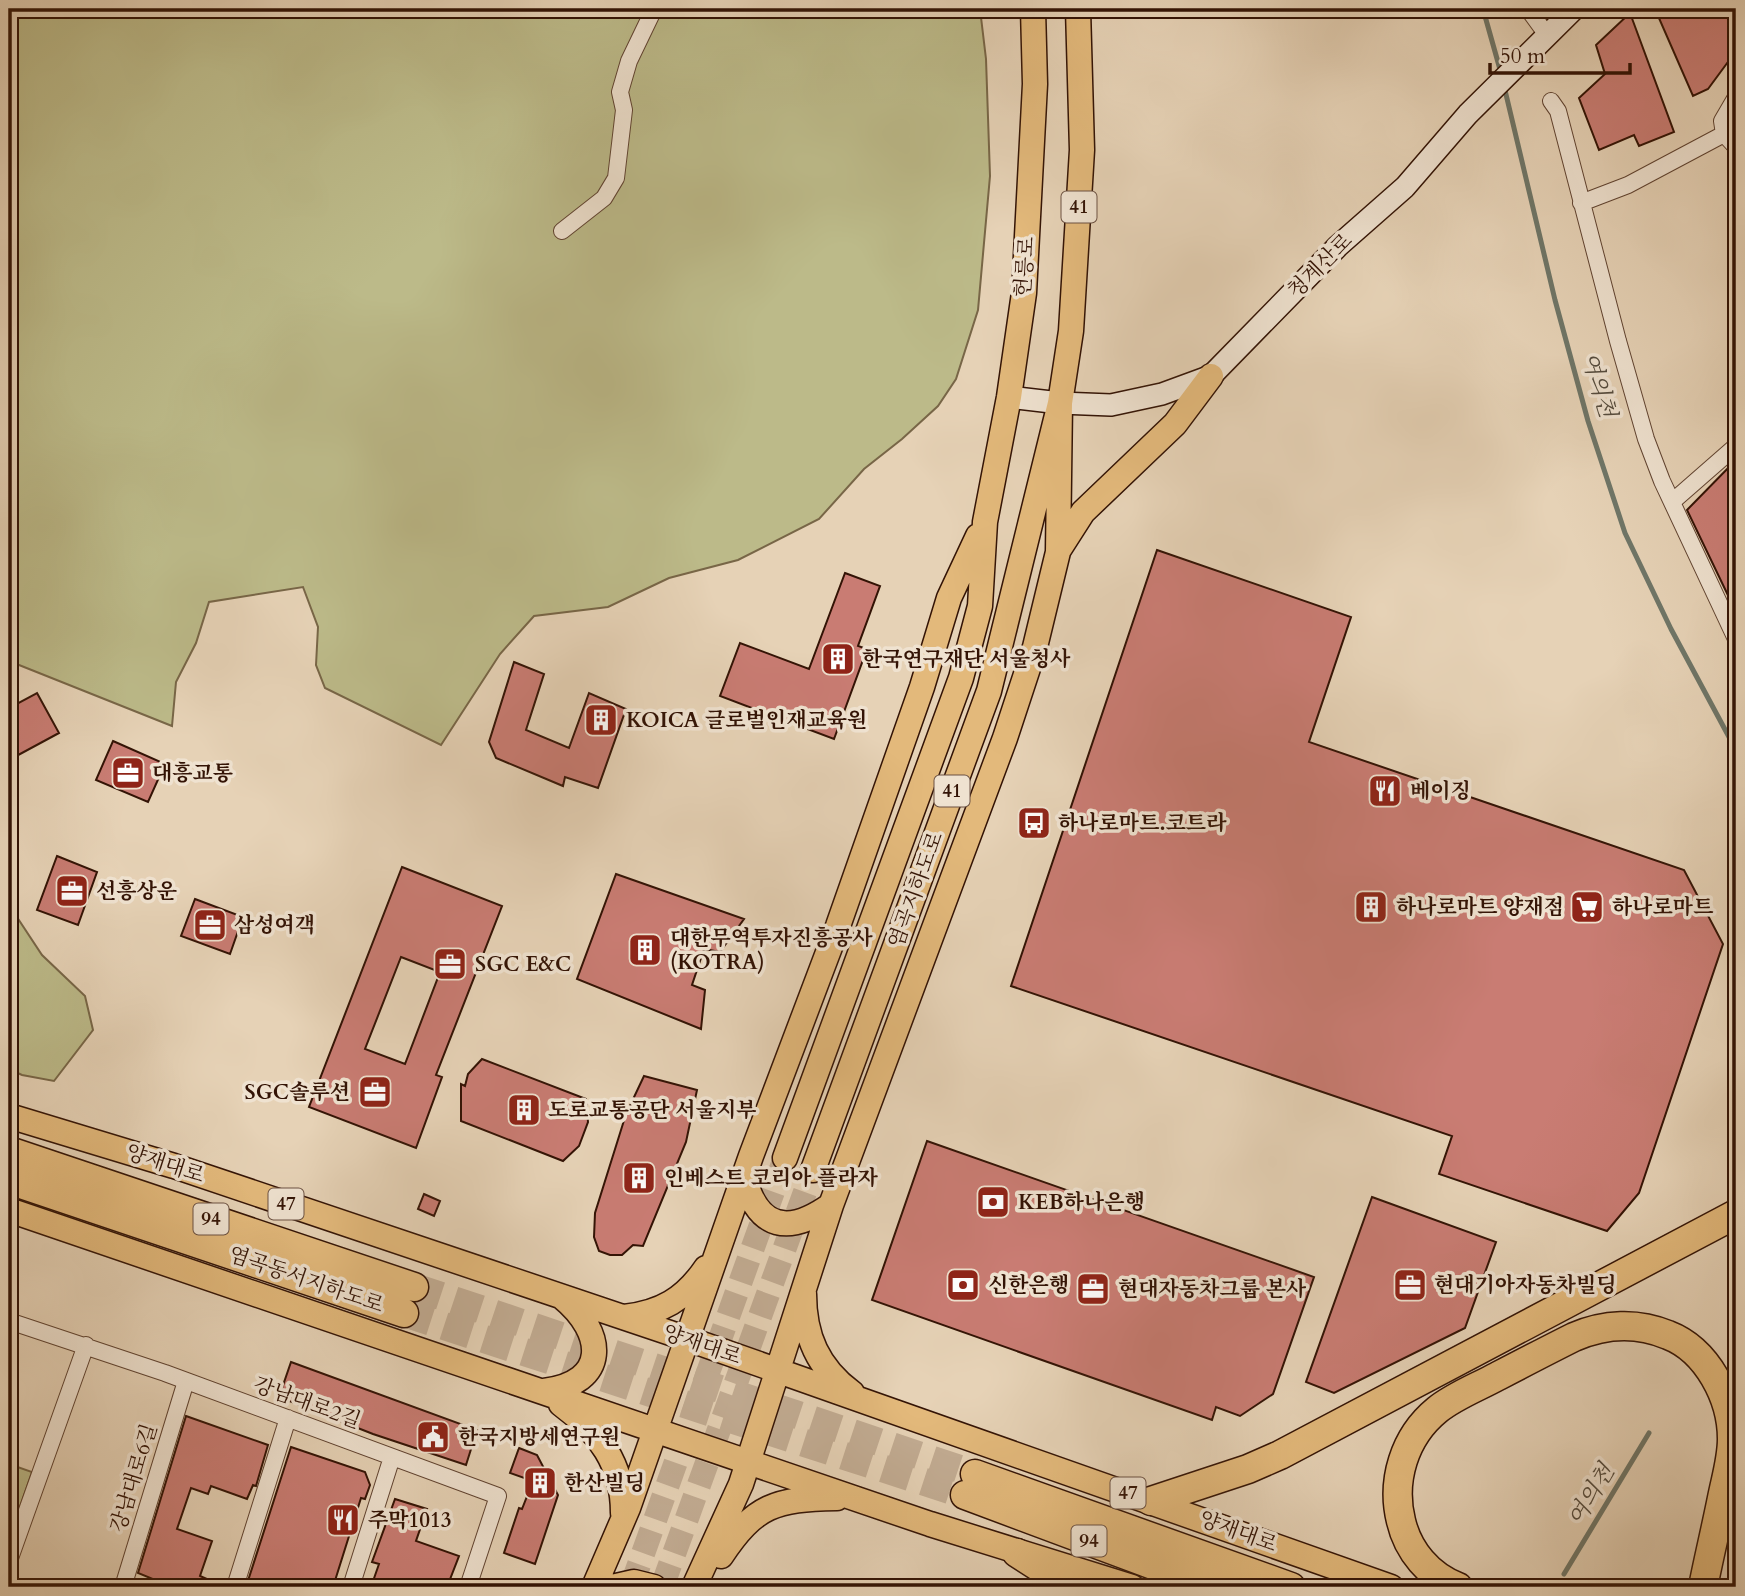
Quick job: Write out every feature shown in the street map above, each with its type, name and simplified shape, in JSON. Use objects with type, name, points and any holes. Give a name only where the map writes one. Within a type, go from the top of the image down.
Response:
[{"type":"highway","name":"염곡동서지하도로","points":[[9,1151],[414,1287]]},
{"type":"highway","name":"염곡동서지하도로","points":[[9,1180],[404,1313]]},
{"type":"highway","points":[[1151,1501],[1248,1469],[1280,1455],[1736,1214]]},
{"type":"highway","points":[[1458,1587],[1448,1584],[1421,1562],[1411,1549],[1401,1524],[1398,1477],[1403,1459],[1417,1432],[1430,1416],[1452,1400],[1581,1334],[1621,1326],[1649,1328],[1672,1336],[1689,1347],[1711,1371],[1724,1401],[1732,1437],[1730,1461],[1703,1587]]},
{"type":"highway","name":"양재대로","points":[[1212,1587],[970,1485],[1292,1587]]},
{"type":"highway","points":[[1703,1587],[1736,1511]]},
{"type":"highway","points":[[1017,1553],[1070,1587]]},
{"type":"main road","name":"헌릉로","points":[[985,522],[1009,397],[1025,279],[1035,84],[1033,9]]},
{"type":"main road","name":"41","points":[[1059,403],[1071,331],[1081,174],[1078,9]]},
{"type":"main road","name":"청계산로","points":[[1009,397],[1111,405],[1162,394],[1211,376],[1338,246],[1405,187],[1468,114],[1574,9]]},
{"type":"main road","points":[[1058,552],[1083,512],[1175,424],[1211,376]]},
{"type":"main road","points":[[694,1587],[741,1484],[831,1205],[1005,738],[1035,647],[1058,552],[1059,403]]},
{"type":"main road","name":"염곡지하도로","points":[[813,1170],[989,691],[1059,403]]},
{"type":"main road","points":[[594,1587],[656,1430],[744,1177],[847,901],[922,687],[948,598],[985,522]]},
{"type":"main road","name":"염곡지하도로","points":[[785,1158],[961,678],[980,606],[985,522]]},
{"type":"main road","name":"양재대로","points":[[9,1116],[174,1166],[688,1339],[1391,1587]]},
{"type":"main road","points":[[744,1177],[759,1211],[775,1222],[787,1225],[799,1223],[831,1205]]},
{"type":"main road","points":[[9,1210],[1017,1553],[1132,1587]]},
{"type":"main road","points":[[624,1318],[657,1311],[680,1299],[701,1276],[719,1247]]},
{"type":"main road","points":[[805,1280],[806,1317],[816,1353],[836,1379],[864,1402]]},
{"type":"main road","points":[[544,1391],[565,1386],[582,1377],[590,1370],[595,1355],[590,1332],[562,1297]]},
{"type":"main road","points":[[544,1391],[583,1420],[607,1449],[621,1483],[623,1518]]},
{"type":"main road","points":[[701,1587],[741,1527],[772,1506],[793,1501],[859,1498],[891,1510]]},
{"type":"main road","points":[[612,1587],[634,1582],[654,1587]]},
{"type":"street","points":[[562,231],[604,198],[616,178],[624,110],[620,92],[629,61],[654,9]]},
{"type":"street","points":[[1528,9],[1540,42]]},
{"type":"street","points":[[1736,97],[1722,121],[1724,134],[1736,147]]},
{"type":"street","points":[[1551,101],[1558,111],[1646,439],[1672,502],[1736,639]]},
{"type":"street","points":[[1581,202],[1628,185],[1724,134]]},
{"type":"street","points":[[1672,502],[1736,446]]},
{"type":"street","name":"강남대로2길","points":[[9,1321],[86,1345],[498,1496],[468,1587]]},
{"type":"street","points":[[9,1561],[86,1345]]},
{"type":"street","name":"강남대로6길","points":[[123,1587],[186,1381]]},
{"type":"street","points":[[234,1587],[288,1418]]},
{"type":"street","points":[[351,1587],[392,1457]]},
{"type":"shaded area","points":[[9,9],[980,9],[986,59],[990,176],[978,310],[956,379],[938,406],[864,469],[819,519],[738,560],[669,578],[608,607],[534,616],[500,654],[441,745],[325,688],[316,665],[318,627],[303,587],[209,602],[196,643],[176,682],[172,726],[9,661]]},
{"type":"shaded area","points":[[9,905],[42,955],[85,996],[93,1030],[54,1081],[22,1075],[9,1069]]},
{"type":"shaded area","points":[[9,1464],[32,1472],[9,1539]]},
{"type":"building","points":[[1655,9],[1736,9],[1736,51],[1708,89],[1693,96]]},
{"type":"building","points":[[1630,13],[1674,132],[1639,146],[1634,135],[1599,150],[1579,98],[1605,74],[1596,45]]},
{"type":"building","points":[[1736,460],[1736,612],[1687,510]]},
{"type":"building","name":"하나로마트 양재점","points":[[1157,550],[1351,617],[1309,742],[1684,870],[1723,944],[1639,1193],[1607,1231],[1439,1174],[1452,1136],[1011,986]]},
{"type":"building","name":"한국연구재단 서울청사","points":[[845,573],[880,586],[858,646],[867,649],[834,739],[720,696],[740,643],[809,669]]},
{"type":"building","name":"KOICA 글로벌인재교육원","points":[[514,662],[544,674],[526,730],[569,748],[589,693],[626,709],[598,788],[565,777],[563,786],[496,758],[489,742]]},
{"type":"building","points":[[37,693],[59,733],[9,760],[9,708]]},
{"type":"building","points":[[113,741],[165,764],[148,802],[96,780]]},
{"type":"building","points":[[57,856],[97,872],[78,925],[37,910]]},
{"type":"building","name":"SGC E&C","points":[[402,867],[502,906],[436,1075],[442,1077],[416,1148],[309,1107]],"holes":[[[401,957],[440,972],[405,1064],[365,1049]]]},
{"type":"building","name":"대한무역투자진흥공사 (KOTRA)","points":[[616,874],[744,919],[720,952],[704,949],[692,985],[705,990],[701,1029],[577,979]]},
{"type":"building","points":[[195,899],[243,917],[230,954],[181,936]]},
{"type":"building","name":"도로교통공단 서울지부","points":[[482,1059],[586,1099],[588,1122],[579,1146],[563,1161],[461,1121],[461,1084],[465,1086],[468,1074]]},
{"type":"building","name":"인베스트 코리아 플라자","points":[[644,1076],[697,1090],[686,1142],[643,1246],[633,1245],[622,1255],[610,1255],[599,1251],[594,1237],[595,1213],[626,1114]]},
{"type":"building","name":"현대자동차그룹 본사","points":[[927,1141],[1314,1277],[1273,1394],[1240,1416],[1216,1407],[1212,1420],[872,1300]]},
{"type":"building","points":[[424,1194],[440,1201],[434,1216],[418,1209]]},
{"type":"building","name":"현대기아자동차빌딩","points":[[1372,1197],[1496,1242],[1465,1328],[1334,1393],[1306,1382]]},
{"type":"building","points":[[291,1362],[477,1430],[466,1465],[373,1434],[279,1397]]},
{"type":"building","points":[[186,1416],[268,1445],[256,1486],[253,1485],[247,1499],[211,1486],[208,1494],[191,1488],[177,1529],[212,1541],[200,1576],[225,1587],[172,1587],[138,1573]]},
{"type":"building","points":[[291,1447],[365,1472],[370,1485],[365,1499],[361,1498],[333,1587],[246,1587]]},
{"type":"building","points":[[519,1448],[537,1455],[558,1495],[535,1564],[504,1553],[519,1508],[522,1509],[533,1481],[510,1473]]},
{"type":"building","points":[[395,1499],[427,1509],[416,1541],[459,1556],[447,1587],[371,1587],[379,1564],[372,1562]]},
{"type":"waterway","name":"여의천","points":[[1483,9],[1501,73]]},
{"type":"waterway","name":"여의천","points":[[1504,86],[1555,300],[1588,421],[1625,533],[1671,629],[1736,750]]},
{"type":"waterway","name":"여의천","points":[[1564,1574],[1649,1433]]},
{"type":"tunnel","points":[[631,1587],[785,1158]]},
{"type":"tunnel","points":[[662,1587],[813,1170]]},
{"type":"tunnel","points":[[414,1287],[975,1474]]},
{"type":"tunnel","points":[[404,1313],[965,1495]]},
{"type":"place","name":"한국연구재단 서울청사","points":[[838,659]]},
{"type":"place","name":"KOICA 글로벌인재교육원","points":[[601,720]]},
{"type":"place","name":"대흥교통","points":[[128,773]]},
{"type":"place","name":"베이징","points":[[1385,791]]},
{"type":"place","name":"하나로마트.코트라","points":[[1034,823]]},
{"type":"place","name":"선흥상운","points":[[72,891]]},
{"type":"place","name":"하나로마트 양재점","points":[[1371,907]]},
{"type":"place","name":"하나로마트","points":[[1587,907]]},
{"type":"place","name":"삼성여객","points":[[210,925]]},
{"type":"place","name":"대한무역투자진흥공사 (KOTRA)","points":[[645,950]]},
{"type":"place","name":"SGC E&C","points":[[450,964]]},
{"type":"place","name":"SGC솔루션","points":[[375,1092]]},
{"type":"place","name":"도로교통공단 서울지부","points":[[524,1110]]},
{"type":"place","name":"인베스트 코리아 플라자","points":[[639,1178]]},
{"type":"place","name":"KEB하나은행","points":[[993,1202]]},
{"type":"place","name":"신한은행","points":[[963,1285]]},
{"type":"place","name":"현대기아자동차빌딩","points":[[1410,1285]]},
{"type":"place","name":"현대자동차그룹 본사","points":[[1093,1289]]},
{"type":"place","name":"한국지방세연구원","points":[[433,1437]]},
{"type":"place","name":"한산빌딩","points":[[540,1483]]},
{"type":"place","name":"주막1013","points":[[343,1520]]}]
